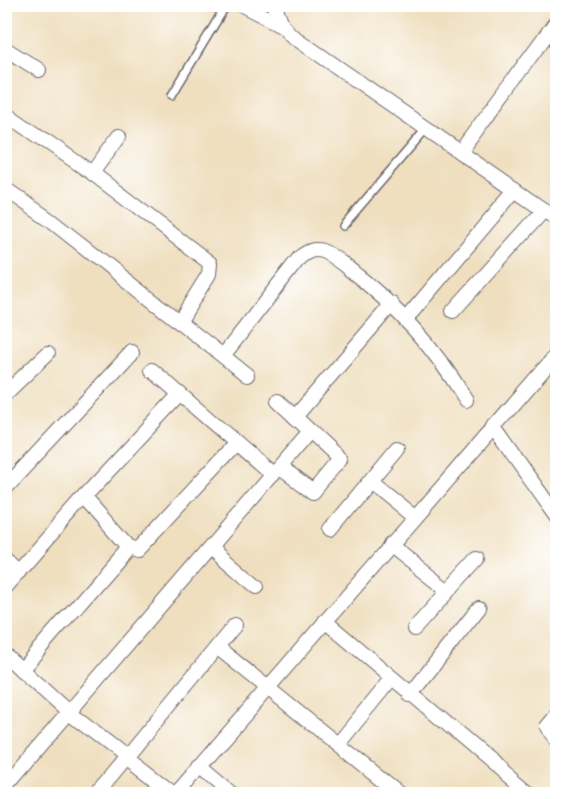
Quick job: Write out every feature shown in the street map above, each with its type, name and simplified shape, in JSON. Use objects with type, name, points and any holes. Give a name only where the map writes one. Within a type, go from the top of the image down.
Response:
[{"type":"street","points":[[240,4],[283,26]]},
{"type":"street","points":[[274,4],[283,26],[291,35],[558,220]]},
{"type":"street","points":[[460,152],[558,19]]},
{"type":"street","points":[[4,48],[39,70]]},
{"type":"street","points":[[4,112],[92,173],[210,262],[209,274],[179,322]]},
{"type":"street","points":[[92,173],[119,136]]},
{"type":"street","points":[[4,188],[50,220],[247,375]]},
{"type":"street","points":[[406,319],[515,190]]},
{"type":"street","points":[[453,311],[544,210]]},
{"type":"street","points":[[223,356],[300,257],[307,252],[322,251],[333,257],[392,304],[435,353],[466,400]]},
{"type":"street","points":[[295,417],[392,304]]},
{"type":"street","points":[[4,489],[132,352]]},
{"type":"street","points":[[4,395],[48,353]]},
{"type":"street","points":[[4,654],[69,713],[175,795],[558,353]]},
{"type":"street","points":[[152,370],[236,443],[276,471],[311,491],[317,490],[340,459],[278,401]]},
{"type":"street","points":[[4,588],[84,497],[180,394]]},
{"type":"street","points":[[493,427],[558,518]]},
{"type":"street","points":[[4,788],[310,431]]},
{"type":"street","points":[[84,497],[133,550],[140,547],[236,443]]},
{"type":"street","points":[[330,528],[397,448]]},
{"type":"street","points":[[370,481],[414,517]]},
{"type":"street","points":[[390,545],[448,591]]},
{"type":"street","points":[[21,669],[128,547]]},
{"type":"street","points":[[210,547],[257,587]]},
{"type":"street","points":[[4,558],[18,572]]},
{"type":"street","points":[[414,629],[477,559]]},
{"type":"street","points":[[410,695],[479,608]]},
{"type":"street","points":[[325,621],[530,795]]},
{"type":"street","points":[[96,795],[235,625]]},
{"type":"street","points":[[217,647],[399,795]]},
{"type":"street","points":[[338,744],[391,679]]},
{"type":"street","points":[[558,714],[547,727],[558,742]]},
{"type":"street","points":[[199,766],[232,795]]},
{"type":"lane","points":[[172,95],[227,4]]},
{"type":"lane","points":[[343,226],[426,129]]}]
